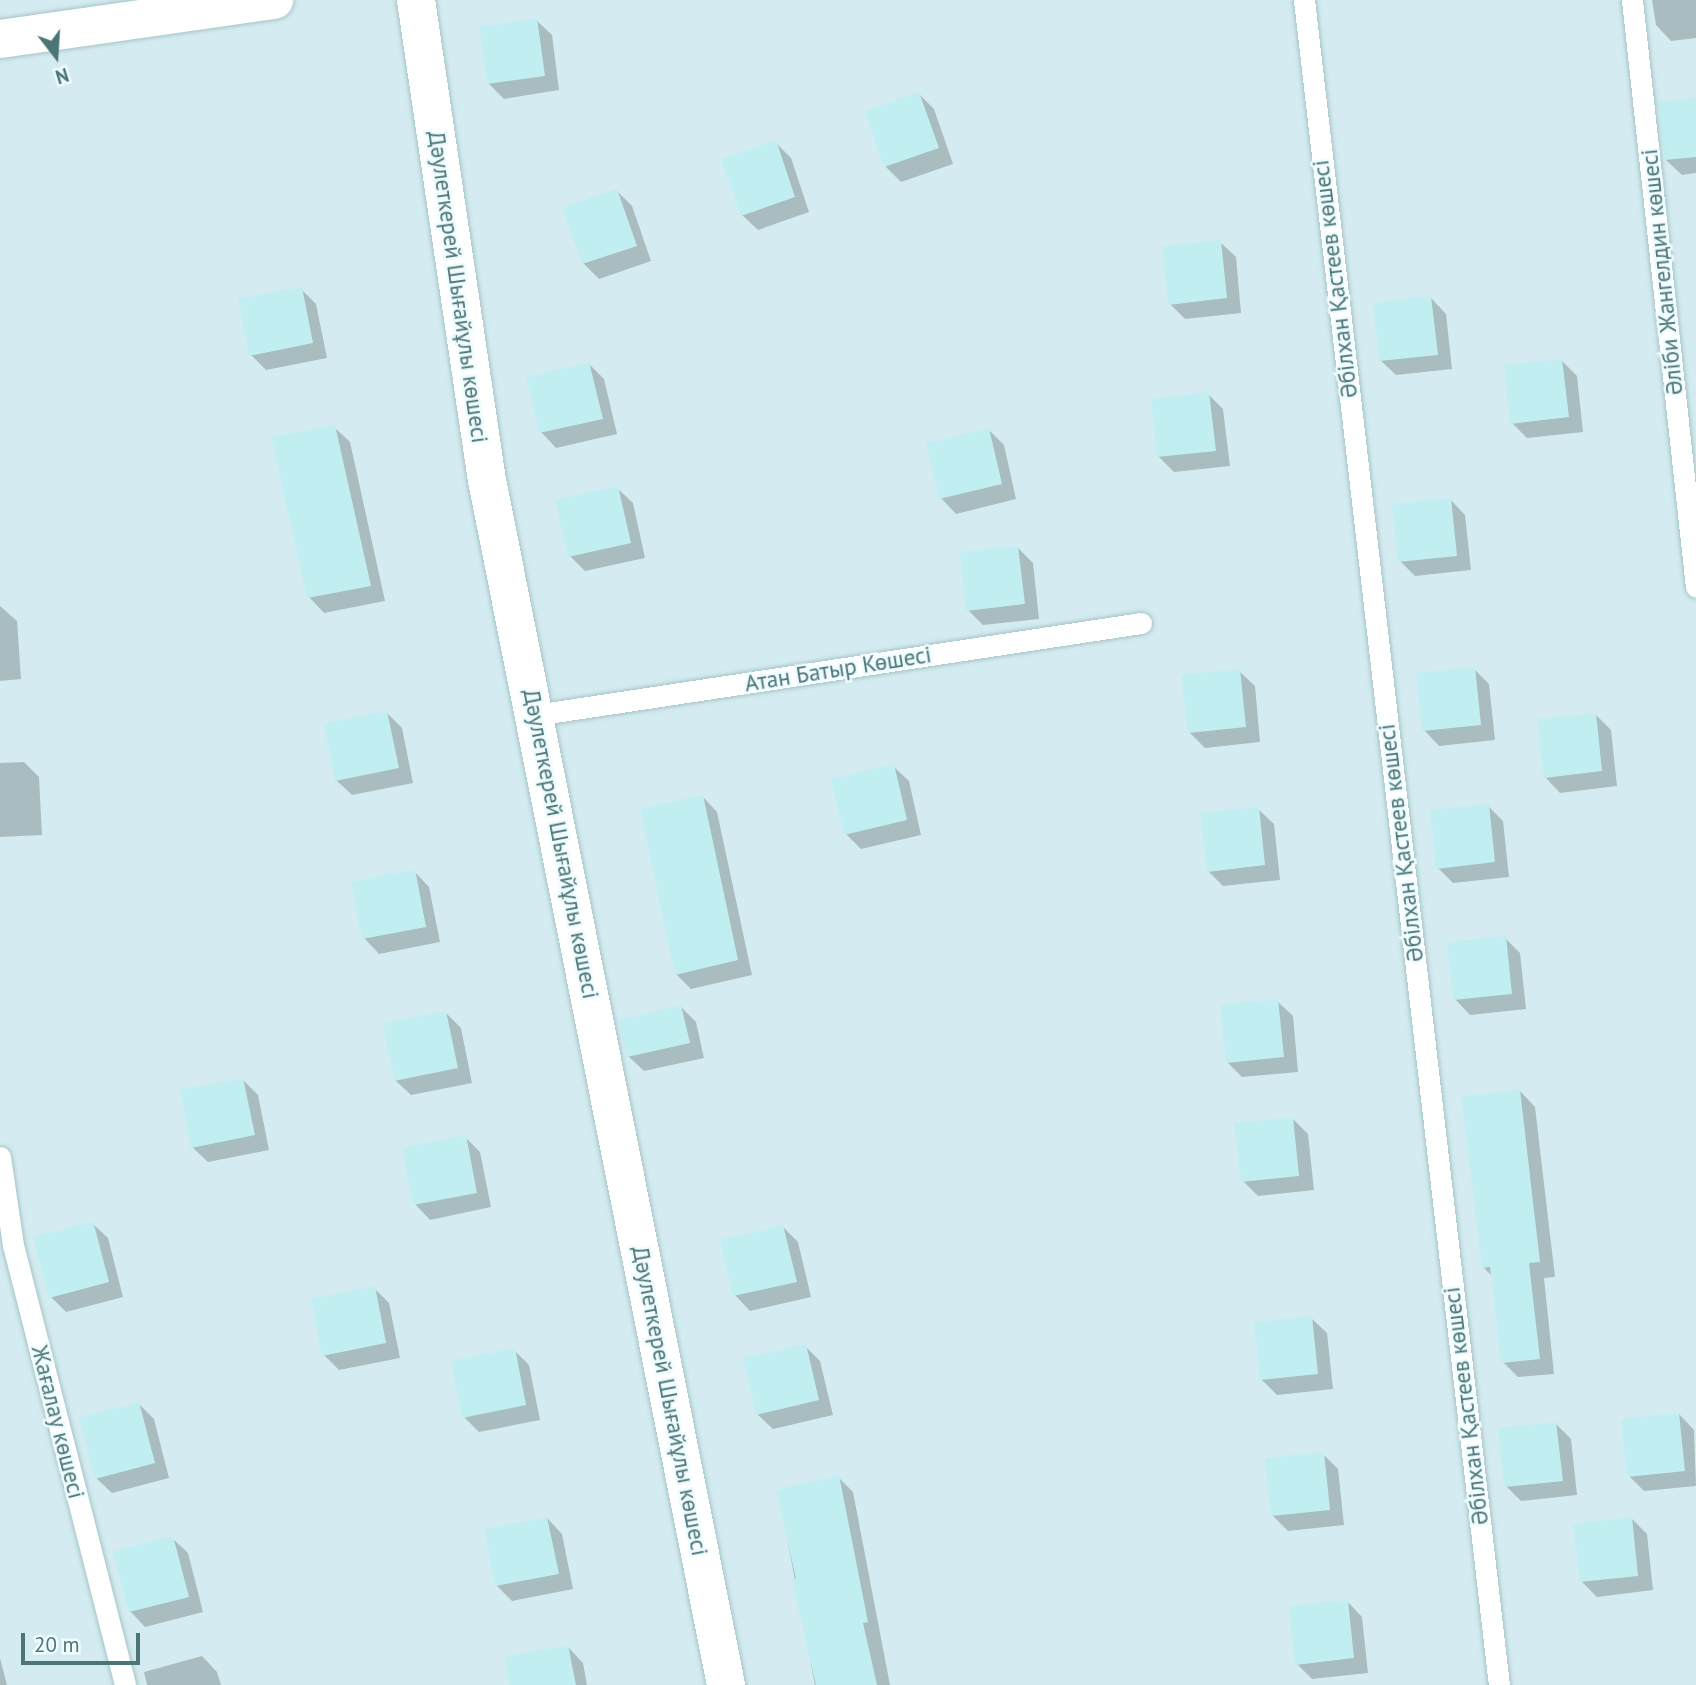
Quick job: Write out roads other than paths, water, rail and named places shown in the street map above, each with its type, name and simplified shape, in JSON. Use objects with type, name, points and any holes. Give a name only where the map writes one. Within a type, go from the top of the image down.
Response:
[{"type":"street","points":[[0,39],[274,0]]},
{"type":"street","name":"Дәулеткерей Шығайұлы көшесі","points":[[416,0],[486,475],[536,715],[726,1685]]},
{"type":"lane","name":"Әбілхан Қастеев көшесі","points":[[1304,0],[1499,1685]]},
{"type":"lane","name":"Әліби Жангелдин көшесі","points":[[1632,0],[1696,587]]},
{"type":"lane","name":"Атан Батыр Көшесі","points":[[536,715],[1141,623]]},
{"type":"lane","name":"Жағалау көшесі","points":[[0,1157],[13,1245],[125,1685]]}]
